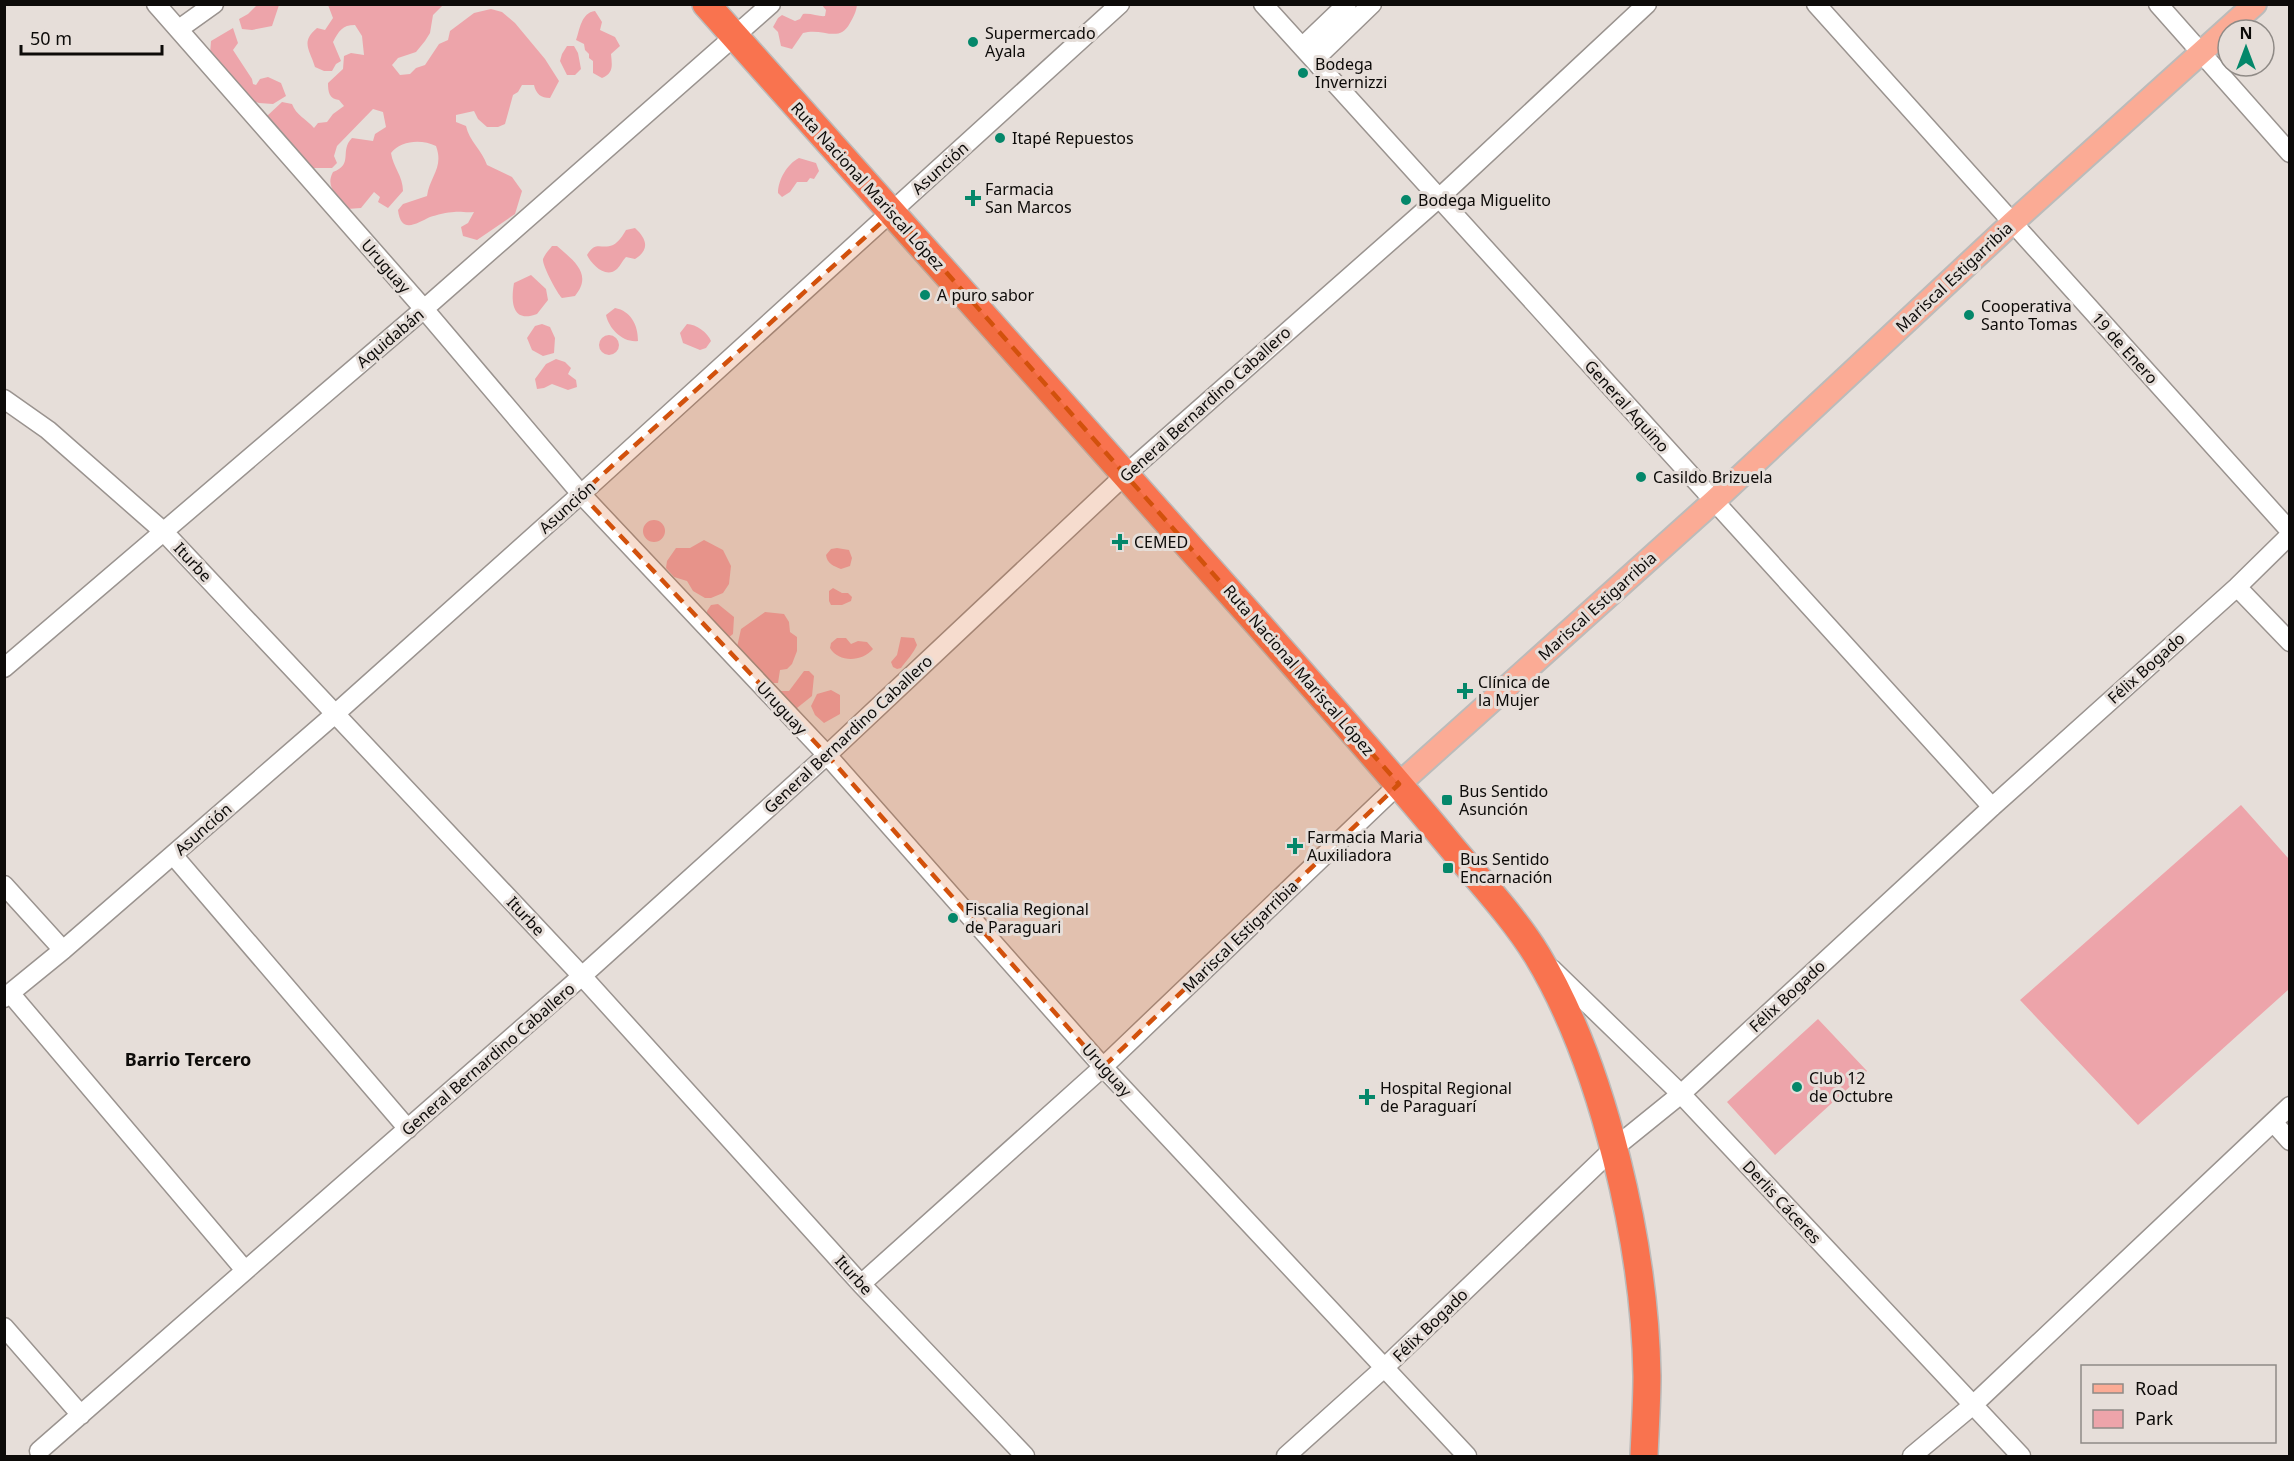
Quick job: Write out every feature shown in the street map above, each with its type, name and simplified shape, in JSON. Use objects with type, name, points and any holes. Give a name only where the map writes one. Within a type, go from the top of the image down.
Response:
[{"type":"highway","name":"Ruta Nacional Mariscal López","points":[[706,4],[1399,783],[1491,894],[1536,954],[1567,1015],[1591,1071],[1627,1210],[1641,1288],[1647,1375],[1644,1456]]},
{"type":"main road","name":"Mariscal Estigarribia","points":[[1399,783],[1714,501],[2012,223],[2255,4]]},
{"type":"street","name":"Uruguay","points":[[156,4],[424,309],[581,494],[827,755],[1102,1067],[1467,1456]]},
{"type":"street","points":[[179,29],[214,4]]},
{"type":"street","name":"Aquidabán","points":[[4,668],[424,309],[771,4]]},
{"type":"street","name":"Asunción","points":[[7,995],[63,951],[335,714],[581,494],[1120,4]]},
{"type":"street","name":"General Aquino","points":[[1263,4],[1992,807]]},
{"type":"street","points":[[1308,53],[1347,4]]},
{"type":"street","points":[[1308,53],[1372,4]]},
{"type":"street","name":"General Bernardino Caballero","points":[[39,1451],[244,1269],[582,976],[827,755],[1126,474],[1439,198],[1647,4]]},
{"type":"street","name":"19 de Enero","points":[[1816,4],[2289,531]]},
{"type":"street","points":[[2158,4],[2289,153]]},
{"type":"street","name":"Iturbe","points":[[4,399],[48,430],[163,531],[582,976],[861,1284],[1025,1456]]},
{"type":"street","name":"Félix Bogado","points":[[1286,1456],[1384,1368],[1613,1149],[1681,1094],[1992,807],[2237,587],[2289,535]]},
{"type":"street","points":[[2237,587],[2289,642]]},
{"type":"street","name":"Mariscal Estigarribia","points":[[861,1284],[1102,1067],[1399,783]]},
{"type":"street","points":[[173,855],[408,1129]]},
{"type":"street","points":[[4,885],[63,951]]},
{"type":"street","name":"Derlis Cáceres","points":[[1536,954],[1681,1094],[2021,1456]]},
{"type":"street","points":[[7,995],[244,1269]]},
{"type":"street","points":[[1912,1456],[1973,1405],[2289,1106]]},
{"type":"street","points":[[2273,1122],[2289,1141]]},
{"type":"street","points":[[4,1327],[81,1415]]},
{"type":"highlighted area","points":[[893,212],[1399,784],[1103,1067],[827,755],[581,494]]},
{"type":"green space","points":[[258,4],[279,5],[272,26],[252,30],[242,29],[239,19]]},
{"type":"green space","points":[[328,5],[443,5],[433,15],[430,33],[416,52],[398,58],[392,65],[400,75],[410,74],[416,68],[425,65],[439,44],[448,40],[450,31],[474,13],[491,9],[502,12],[515,23],[545,59],[559,81],[550,98],[539,95],[534,85],[522,85],[513,95],[505,124],[498,127],[487,127],[478,119],[474,111],[456,115],[456,122],[466,126],[487,165],[512,177],[522,191],[515,214],[477,240],[463,236],[461,227],[468,223],[474,212],[445,213],[406,225],[402,222],[398,210],[403,204],[427,196],[438,160],[436,146],[418,142],[400,145],[391,153],[403,191],[388,208],[378,202],[380,197],[374,192],[361,208],[347,209],[330,183],[333,172],[343,165],[346,148],[352,138],[373,141],[375,134],[386,127],[383,112],[373,109],[337,146],[334,156],[337,163],[332,168],[311,168],[294,147],[286,143],[268,122],[267,116],[282,102],[292,104],[314,128],[318,123],[327,122],[344,106],[339,100],[331,97],[328,83],[343,69],[344,56],[351,53],[364,55],[362,36],[355,25],[347,26],[339,32],[333,42],[341,61],[332,71],[324,71],[315,67],[308,42],[317,28],[325,30],[333,18]]},
{"type":"green space","points":[[822,5],[857,5],[850,23],[841,33],[803,33],[792,49],[781,46],[778,32],[773,27],[778,18],[782,15],[795,21],[803,14],[825,16],[826,10]]},
{"type":"green space","points":[[595,11],[602,22],[600,30],[615,37],[620,46],[611,54],[610,71],[602,78],[593,73],[593,61],[589,58],[584,44],[576,40],[584,18],[590,12]]},
{"type":"green space","points":[[233,28],[238,43],[233,50],[253,84],[256,85],[260,79],[268,77],[281,83],[286,96],[273,104],[259,103],[245,98],[210,54],[211,41]]},
{"type":"green space","points":[[567,46],[574,46],[578,53],[581,69],[575,75],[567,75],[560,61]]},
{"type":"green space","points":[[799,158],[816,163],[819,171],[814,179],[797,182],[790,192],[782,197],[778,193],[781,178],[787,168]]},
{"type":"green space","points":[[635,228],[645,244],[640,256],[635,259],[626,257],[613,272],[600,270],[589,259],[587,255],[590,250],[613,245],[626,230]]},
{"type":"green space","points":[[552,246],[557,246],[570,257],[582,274],[580,288],[575,296],[562,298],[547,273],[543,259]]},
{"type":"green space","points":[[531,275],[546,289],[548,300],[537,314],[522,316],[513,303],[514,283]]},
{"type":"green space","points":[[615,308],[625,312],[632,320],[637,330],[638,341],[627,340],[610,325],[606,315]]},
{"type":"green space","points":[[542,324],[550,327],[555,338],[554,353],[543,356],[532,350],[527,338],[535,326]]},
{"type":"green space","points":[[687,324],[698,327],[707,335],[711,341],[706,348],[700,350],[683,343],[680,333]]},
{"type":"green space","points":[[609,335],[616,338],[619,345],[616,352],[609,355],[602,352],[599,345],[602,338]]},
{"type":"green space","points":[[556,359],[565,362],[571,368],[568,374],[576,380],[577,387],[568,390],[552,384],[537,389],[535,379],[546,364]]},
{"type":"green space","points":[[654,520],[662,523],[665,531],[662,539],[654,542],[646,539],[643,531],[646,523]]},
{"type":"green space","points":[[704,540],[723,550],[731,566],[729,584],[723,593],[711,598],[705,598],[693,591],[687,581],[674,577],[666,568],[667,561],[676,548],[690,548]]},
{"type":"green space","points":[[831,549],[849,550],[852,558],[850,566],[841,569],[828,561],[826,555]]},
{"type":"green space","points":[[833,588],[842,593],[848,593],[852,597],[851,601],[842,605],[831,605],[829,591]]},
{"type":"green space","points":[[718,604],[734,617],[733,634],[728,638],[707,616],[711,605]]},
{"type":"green space","points":[[765,612],[784,614],[789,622],[790,632],[797,637],[797,651],[792,664],[787,669],[780,670],[778,683],[771,683],[741,656],[737,647],[741,629]]},
{"type":"green space","points":[[901,637],[914,638],[917,645],[901,668],[897,669],[891,662],[897,655]]},
{"type":"green space","points":[[837,638],[846,638],[851,644],[858,641],[867,642],[873,649],[857,658],[845,658],[834,653],[830,648],[831,643]]},
{"type":"green space","points":[[804,671],[809,671],[814,676],[812,696],[792,712],[778,691],[789,691]]},
{"type":"green space","points":[[831,690],[840,695],[840,714],[824,723],[815,715],[811,706],[817,694]]},
{"type":"green space","points":[[2241,805],[2289,859],[2289,989],[2138,1125],[2020,1000]]},
{"type":"green space","name":"Club 12 de Octubre","points":[[1818,1019],[1867,1071],[1775,1155],[1727,1102]]},
{"type":"place","name":"Supermercado Ayala","points":[[973,42]]},
{"type":"place","name":"Bodega Invernizzi","points":[[1303,73]]},
{"type":"place","name":"Itapé Repuestos","points":[[1000,138]]},
{"type":"place","name":"Farmacia San Marcos","points":[[973,198]]},
{"type":"place","name":"Bodega Miguelito","points":[[1406,200]]},
{"type":"place","name":"A puro sabor","points":[[925,295]]},
{"type":"place","name":"Cooperativa Santo Tomas","points":[[1969,315]]},
{"type":"place","name":"Casildo Brizuela","points":[[1641,477]]},
{"type":"place","name":"CEMED","points":[[1120,542]]},
{"type":"place","name":"Clínica de la Mujer","points":[[1465,691]]},
{"type":"place","name":"Bus Sentido Asunción","points":[[1447,800]]},
{"type":"place","name":"Farmacia Maria Auxiliadora","points":[[1295,846]]},
{"type":"place","name":"Bus Sentido Encarnación","points":[[1448,868]]},
{"type":"place","name":"Fiscalia Regional de Paraguari","points":[[953,918]]},
{"type":"place","name":"Club 12 de Octubre","points":[[1797,1087]]},
{"type":"place","name":"Hospital Regional de Paraguarí","points":[[1367,1097]]},
{"type":"district","name":"Barrio Tercero","points":[[188,1060]]}]
